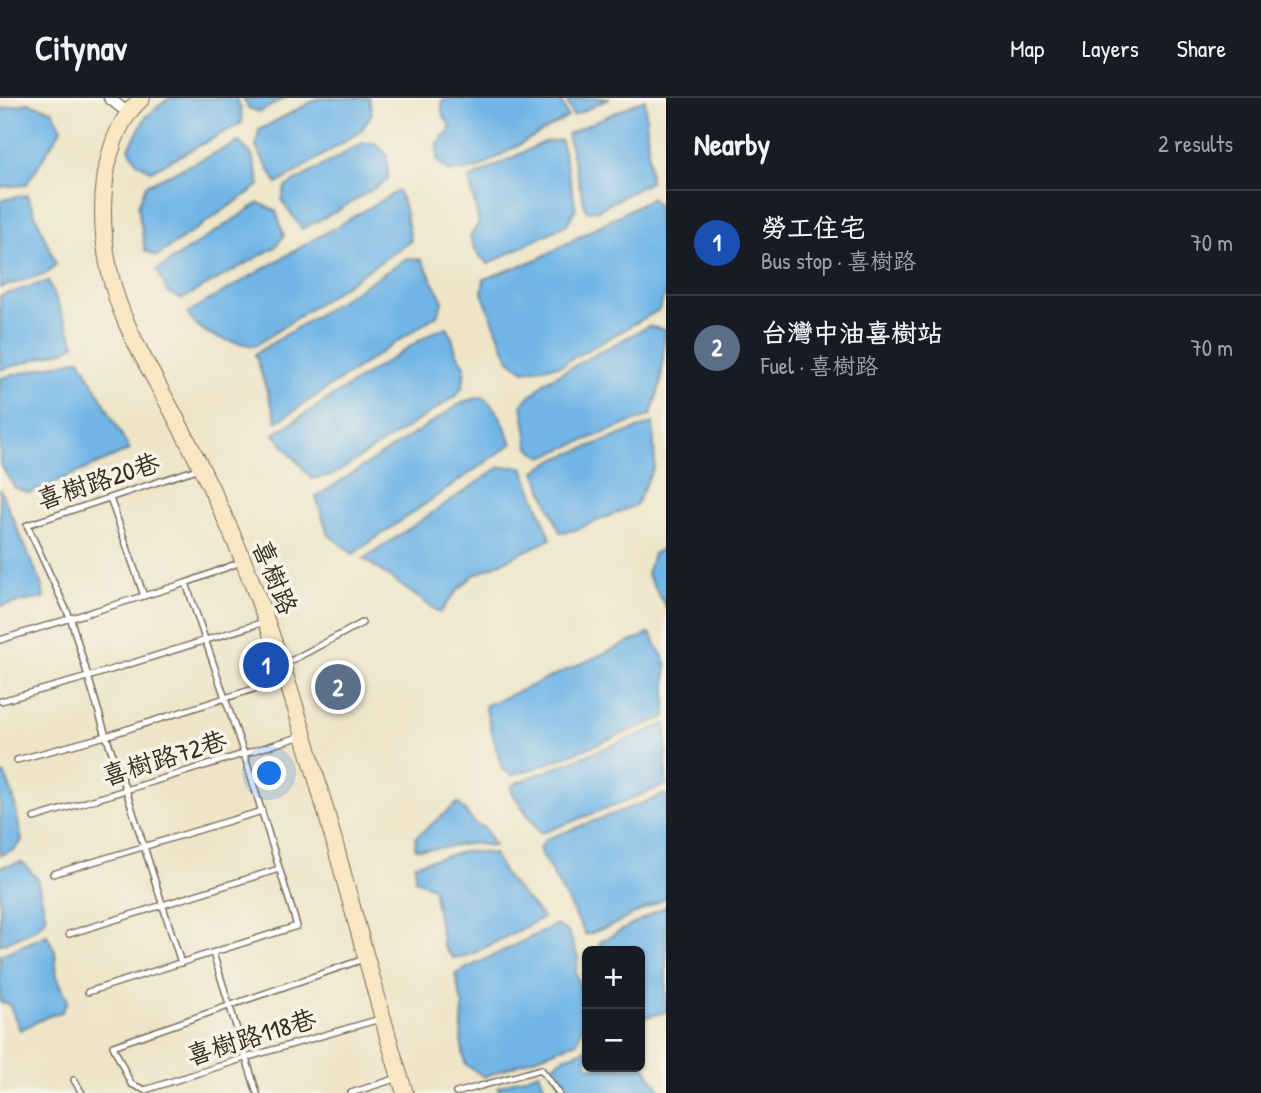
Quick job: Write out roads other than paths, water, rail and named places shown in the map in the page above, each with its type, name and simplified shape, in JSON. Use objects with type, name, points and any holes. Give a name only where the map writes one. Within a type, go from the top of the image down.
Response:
[{"type":"street","points":[[109,98],[128,113]]},
{"type":"street","name":"喜樹路","points":[[142,98],[122,122],[110,159],[102,200],[109,272],[125,323],[201,467],[244,560],[267,621],[305,736],[402,1085]]},
{"type":"lane","name":"喜樹路20巷","points":[[71,620],[27,524],[201,467]]},
{"type":"lane","points":[[110,498],[144,596]]},
{"type":"lane","points":[[0,640],[186,583],[244,560]]},
{"type":"lane","points":[[88,992],[298,926],[186,583]]},
{"type":"lane","points":[[71,620],[181,963]]},
{"type":"lane","points":[[1,701],[267,621]]},
{"type":"lane","points":[[17,760],[106,736],[223,697],[284,672],[362,623]]},
{"type":"lane","name":"喜樹路72巷","points":[[34,818],[305,736]]},
{"type":"lane","points":[[52,874],[262,811]]},
{"type":"lane","points":[[69,934],[279,869]]},
{"type":"lane","points":[[213,953],[257,1093]]},
{"type":"lane","points":[[231,1007],[366,958]]},
{"type":"lane","name":"喜樹路118巷","points":[[231,1007],[113,1046],[131,1084],[145,1090],[383,1018]]},
{"type":"lane","points":[[456,1093],[541,1069],[559,1093]]},
{"type":"lane","points":[[74,1080],[82,1093]]},
{"type":"lane","points":[[351,1093],[402,1085]]},
{"type":"water","points":[[169,98],[236,98],[242,123],[151,171],[137,162],[129,148],[146,117]]},
{"type":"water","points":[[243,98],[285,98],[260,112],[248,108]]},
{"type":"water","points":[[319,98],[369,98],[372,113],[361,131],[277,184],[256,147],[259,130]]},
{"type":"water","points":[[447,98],[559,98],[568,117],[478,168],[451,172],[437,161],[438,143],[451,128],[442,113],[442,101]]},
{"type":"water","points":[[566,98],[610,98],[573,116]]},
{"type":"water","points":[[645,99],[650,182],[598,210],[586,211],[567,134]]},
{"type":"water","points":[[28,103],[52,110],[62,128],[26,185],[0,187],[0,109]]},
{"type":"water","points":[[561,140],[576,208],[567,224],[488,264],[477,253],[470,236],[479,223],[469,179],[544,142]]},
{"type":"water","points":[[239,142],[252,155],[260,185],[157,256],[145,251],[138,206],[146,185]]},
{"type":"water","points":[[363,143],[375,143],[387,155],[388,180],[302,229],[282,201],[285,187]]},
{"type":"water","points":[[398,191],[404,205],[411,241],[255,346],[216,337],[200,328],[187,313]]},
{"type":"water","points":[[27,195],[56,264],[47,273],[0,288],[0,200]]},
{"type":"water","points":[[651,198],[657,204],[666,275],[666,292],[659,310],[561,365],[524,371],[509,360],[482,293],[484,279],[538,259]]},
{"type":"water","points":[[259,203],[276,211],[284,236],[274,248],[182,299],[168,293],[157,270]]},
{"type":"water","points":[[408,258],[422,260],[443,301],[437,315],[277,422],[255,354]]},
{"type":"water","points":[[48,281],[75,344],[66,350],[0,370],[0,296]]},
{"type":"water","points":[[648,326],[665,330],[661,382],[651,415],[542,457],[529,448],[522,404],[546,381]]},
{"type":"water","points":[[447,327],[456,352],[465,365],[463,386],[456,396],[333,475],[312,479],[274,434],[433,332]]},
{"type":"water","points":[[80,359],[130,450],[30,493],[15,488],[0,464],[0,378]]},
{"type":"water","points":[[482,397],[497,412],[512,444],[353,554],[328,534],[316,497],[465,401]]},
{"type":"water","points":[[653,423],[655,465],[636,505],[572,531],[560,532],[535,471],[556,459]]},
{"type":"water","points":[[500,467],[523,467],[551,539],[474,575],[440,613],[364,559]]},
{"type":"water","points":[[0,489],[42,585],[44,598],[0,606]]},
{"type":"water","points":[[666,546],[666,607],[647,574],[653,554]]},
{"type":"water","points":[[650,633],[666,663],[666,717],[539,767],[512,775],[502,769],[485,706]]},
{"type":"water","points":[[666,724],[666,785],[545,832],[539,832],[512,792],[511,787],[519,782]]},
{"type":"water","points":[[0,774],[5,775],[13,795],[22,841],[14,850],[0,855]]},
{"type":"water","points":[[666,794],[666,898],[613,925],[586,935],[539,849],[546,839]]},
{"type":"water","points":[[458,803],[476,825],[485,828],[494,846],[475,844],[415,849],[416,837]]},
{"type":"water","points":[[466,851],[494,854],[505,876],[543,918],[470,955],[453,958],[443,946],[433,887],[415,880],[415,864]]},
{"type":"water","points":[[22,862],[37,878],[46,918],[36,929],[0,945],[0,867]]},
{"type":"water","points":[[666,906],[666,1012],[645,1017],[645,946],[599,946],[600,942]]},
{"type":"water","points":[[556,925],[569,933],[578,958],[576,972],[582,994],[582,1028],[577,1042],[484,1077],[465,1064],[461,1041],[463,1007],[455,974]]},
{"type":"water","points":[[47,935],[55,951],[57,976],[68,1001],[62,1012],[20,1030],[9,1004],[0,1002],[0,955]]},
{"type":"water","points":[[582,1051],[582,1072],[645,1072],[645,1068],[662,1093],[564,1093],[552,1066],[565,1057]]},
{"type":"water","points":[[539,1072],[547,1093],[500,1093],[498,1087]]},
{"type":"place","name":"勞工住宅","points":[[266,665]]},
{"type":"place","name":"台灣中油喜樹站","points":[[338,687]]}]
